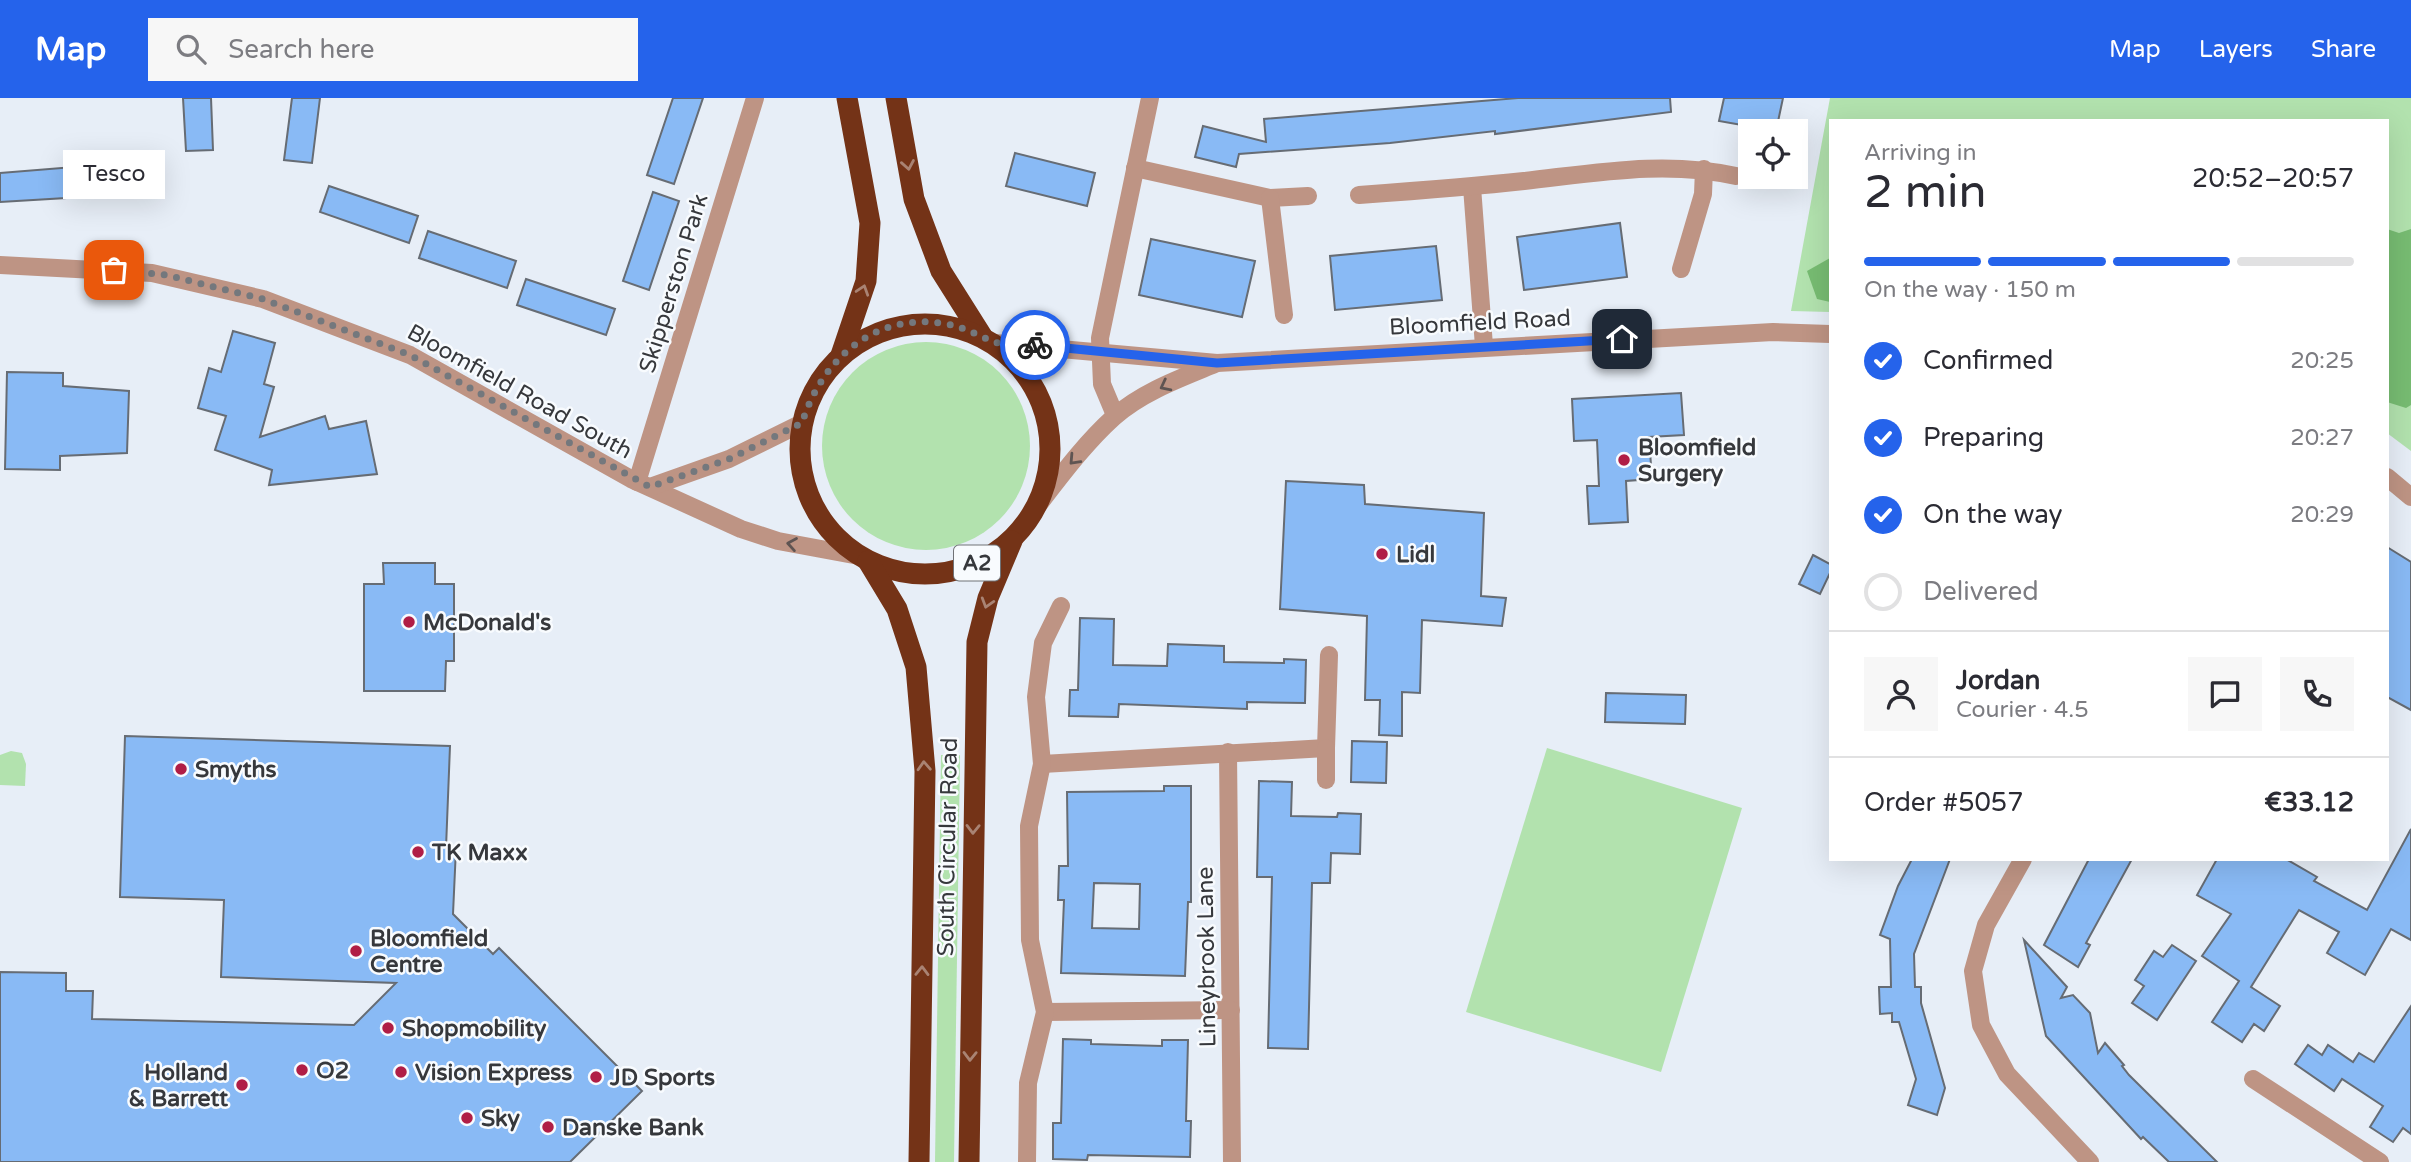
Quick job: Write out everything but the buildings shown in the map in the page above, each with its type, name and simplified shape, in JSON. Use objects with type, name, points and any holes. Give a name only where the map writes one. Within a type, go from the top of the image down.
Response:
[{"type":"highway","name":"A2","points":[[841,355],[866,281],[870,223],[847,98]]},
{"type":"highway","name":"A2","points":[[896,98],[914,199],[940,271],[988,339],[1022,367],[1041,399],[1051,435],[1049,473],[1036,508],[1012,539],[988,558],[959,570],[928,575],[897,572],[863,559],[830,531],[809,499],[800,461],[802,423],[810,397],[823,374],[841,355],[872,334],[909,323],[947,324],[988,339]]},
{"type":"highway","name":"South Circular Road","points":[[969,1162],[977,642],[988,598],[1012,539]]},
{"type":"highway","name":"South Circular Road","points":[[863,559],[897,609],[916,667],[925,771],[919,1162]]},
{"type":"street","name":"Skipperston Park","points":[[643,485],[755,98]]},
{"type":"street","points":[[1115,415],[1102,384],[1099,351],[1150,98]]},
{"type":"street","points":[[1359,195],[1472,187],[1655,166],[1704,169],[1736,176]]},
{"type":"street","points":[[1135,169],[1270,198],[1308,195]]},
{"type":"street","points":[[1681,269],[1703,194],[1704,169]]},
{"type":"street","points":[[1472,187],[1485,346]]},
{"type":"street","points":[[1270,198],[1284,315]]},
{"type":"street","name":"Bloomfield Road South","points":[[0,265],[152,272],[263,299],[410,355],[643,485],[741,529],[778,541],[863,559]]},
{"type":"street","name":"Bloomfield Road","points":[[988,339],[1217,363],[1773,332],[1829,334]]},
{"type":"street","name":"Bloomfield Road","points":[[1036,508],[1066,468],[1115,415],[1164,385],[1217,363]]},
{"type":"street","points":[[643,485],[716,464],[802,423]]},
{"type":"street","points":[[2389,479],[2411,497]]},
{"type":"street","points":[[1027,1162],[1028,1083],[1045,1012],[1030,940],[1029,826],[1042,764],[1038,683],[1043,643],[1060,606]]},
{"type":"street","points":[[1326,780],[1329,655]]},
{"type":"street","points":[[1042,764],[1326,748]]},
{"type":"street","name":"Lineybrook Lane","points":[[1228,752],[1233,1162]]},
{"type":"street","points":[[2022,861],[1986,925],[1973,971],[1981,1025],[2007,1074],[2090,1162]]},
{"type":"street","points":[[1045,1012],[1231,1010]]},
{"type":"street","points":[[2253,1079],[2380,1162]]},
{"type":"green space","points":[[1830,98],[2411,98],[2411,451],[2389,434],[2389,119],[1829,119],[1829,312],[1791,311]]},
{"type":"green space","points":[[2411,229],[2411,405],[2406,408],[2389,403],[2389,230],[2399,233]]},
{"type":"green space","points":[[1829,259],[1829,302],[1817,299],[1807,271]]},
{"type":"green space","points":[[926,342],[966,350],[999,373],[1022,406],[1030,446],[1022,486],[999,519],[966,542],[926,550],[886,542],[853,519],[830,486],[822,446],[830,406],[853,373],[886,350]]},
{"type":"green space","points":[[1547,748],[1742,808],[1661,1072],[1466,1012]]},
{"type":"green space","points":[[11,751],[22,753],[26,764],[25,786],[0,785],[0,755]]},
{"type":"green space","points":[[941,755],[960,755],[954,1162],[935,1162]]},
{"type":"way so far","points":[[114,270],[152,272],[263,299],[410,355],[631,479],[650,487],[703,470],[802,423],[810,397],[823,374],[841,355],[872,334],[909,323],[947,324],[994,342],[1035,345]]},
{"type":"place","name":"Tesco","points":[[114,270]]},
{"type":"place","name":"Bloomfield Surgery","points":[[1624,460]]},
{"type":"place","name":"Lidl","points":[[1382,554]]},
{"type":"place","name":"McDonald's","points":[[409,622]]},
{"type":"place","name":"Smyths","points":[[181,769]]},
{"type":"place","name":"TK Maxx","points":[[418,852]]},
{"type":"place","name":"Bloomfield Centre","points":[[356,951]]},
{"type":"place","name":"Shopmobility","points":[[388,1028]]},
{"type":"place","name":"O2","points":[[302,1070]]},
{"type":"place","name":"Vision Express","points":[[401,1072]]},
{"type":"place","name":"JD Sports","points":[[596,1077]]},
{"type":"place","name":"Holland & Barrett","points":[[242,1085]]},
{"type":"place","name":"Sky","points":[[467,1118]]},
{"type":"place","name":"Danske Bank","points":[[548,1127]]},
{"type":"route","points":[[1035,345],[1162,355],[1217,363],[1622,339]]}]
